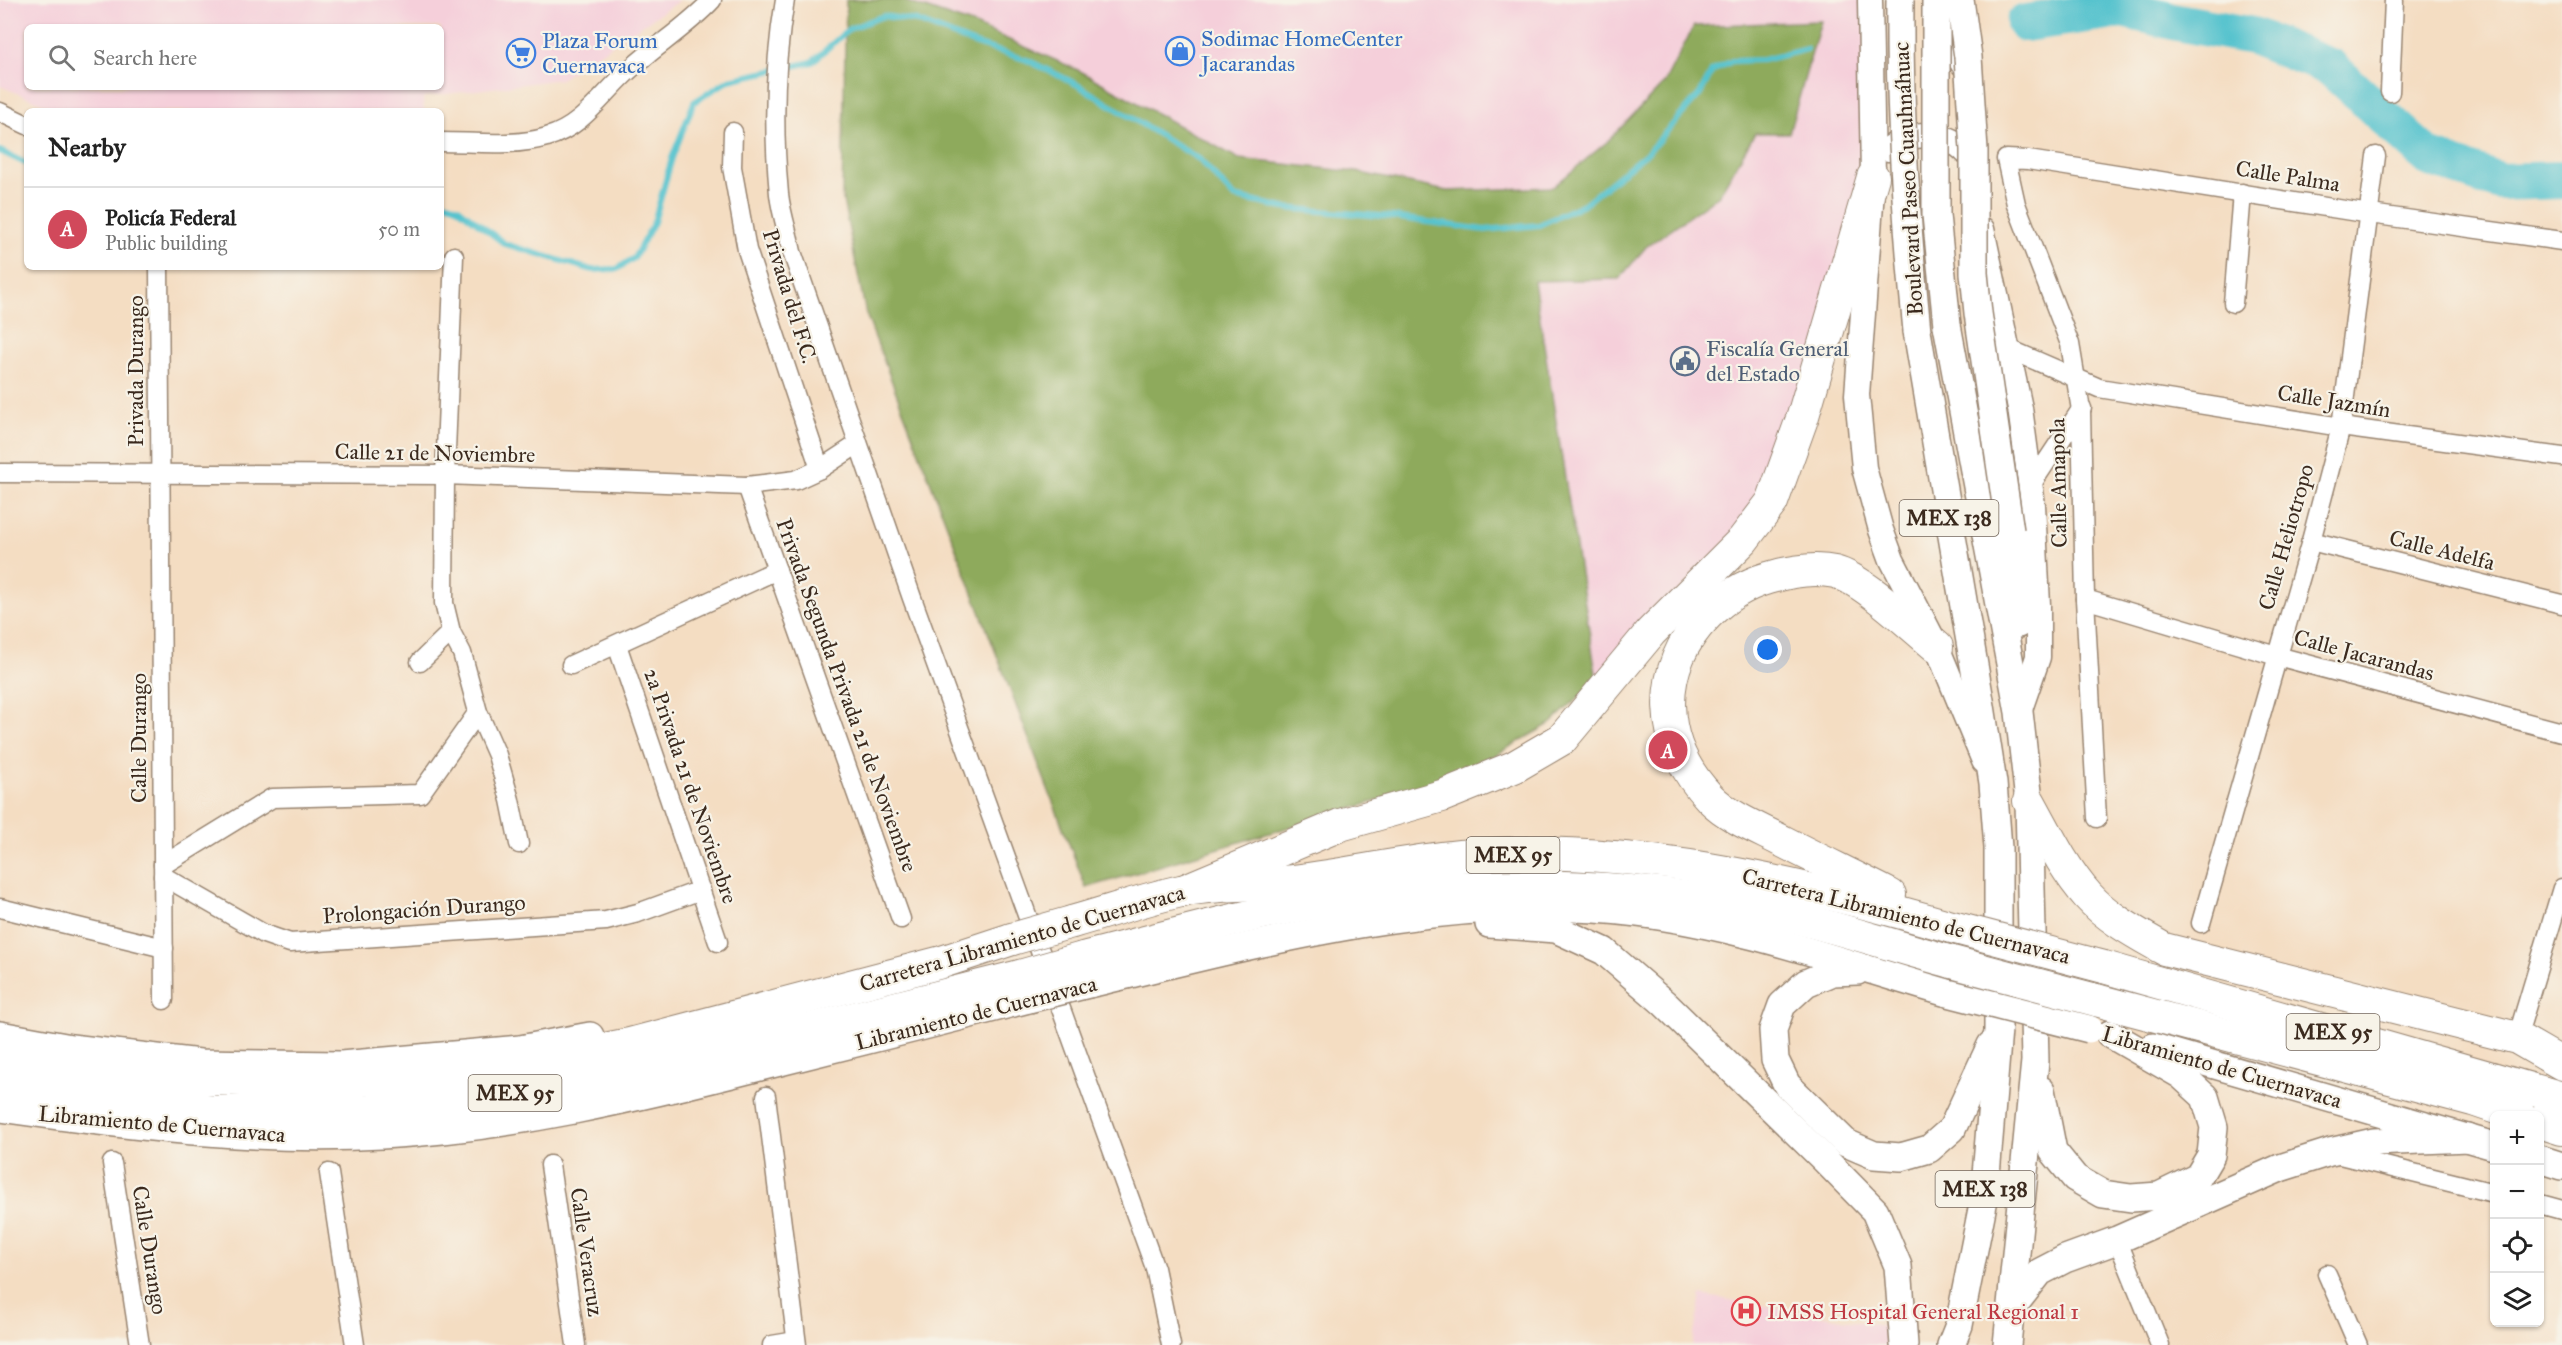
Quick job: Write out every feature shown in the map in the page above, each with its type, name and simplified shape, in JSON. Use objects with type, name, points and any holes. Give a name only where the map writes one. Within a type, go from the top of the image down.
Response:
[{"type":"highway","points":[[1183,891],[1340,825],[1442,796],[1514,767],[1562,739],[1651,632],[1743,540],[1773,502],[1803,416],[1873,177]]},
{"type":"highway","points":[[1937,647],[1870,592],[1836,572],[1791,571],[1756,581],[1723,599],[1692,631],[1673,665],[1668,704],[1673,737],[1688,768],[1711,798],[1739,819],[1952,927]]},
{"type":"highway","points":[[2029,801],[2062,860],[2089,897],[2124,926],[2164,949],[2517,1038],[2562,1064]]},
{"type":"highway","name":"Carretera Libramiento de Cuernavaca","points":[[0,1053],[68,1066],[196,1079],[341,1082],[523,1065],[630,1044],[942,962],[1012,939],[1183,891],[1286,882],[1372,867],[1462,856],[1550,854],[1648,860],[1749,875],[1868,902],[1952,927],[2104,966],[2562,1098]]},
{"type":"highway","name":"Carretera Libramiento de Cuernavaca","points":[[0,1083],[70,1097],[215,1112],[362,1112],[534,1091],[644,1071],[1025,988],[1086,971],[1244,919],[1365,896],[1462,888],[1550,885],[1634,890],[1742,906],[1876,939],[1950,961],[2099,1021],[2473,1100],[2505,1111]]},
{"type":"highway","points":[[2544,1123],[2562,1129]]},
{"type":"main road","name":"Boulevard Paseo Cuauhnáhuac","points":[[1870,0],[1873,177],[1858,367],[1859,422],[1864,468],[1892,561],[1937,647],[1992,783]]},
{"type":"main road","name":"Boulevard Paseo Cuauhnáhuac","points":[[1900,0],[1899,85],[1906,222],[1917,331],[1992,783],[1998,848],[1998,1030]]},
{"type":"main road","name":"Boulevard Paseo Cuauhnáhuac","points":[[1950,1],[1962,57],[1985,248],[2009,349],[2031,485],[2037,564],[2038,657],[2019,712]]},
{"type":"main road","name":"Boulevard Paseo Cuauhnáhuac","points":[[1950,1],[1936,215],[1947,325],[2019,712],[2029,801],[2036,1061]]},
{"type":"main road","points":[[1950,1],[1968,57],[1974,150],[1974,273],[2010,531],[2018,622],[2019,712]]},
{"type":"main road","points":[[1873,177],[1882,156],[1890,148],[1899,142],[1921,135],[1942,136],[1952,141],[1969,154],[1975,163]]},
{"type":"main road","name":"Libramiento de Cuernavaca","points":[[1086,971],[1242,947],[1368,922],[1466,909],[1549,907],[1638,913],[1740,931],[1946,993],[2099,1021],[2490,1145]]},
{"type":"main road","points":[[1368,922],[1489,924],[1556,928],[1604,951],[1664,1003],[1875,1211],[1898,1266],[1904,1345]]},
{"type":"main road","name":"MEX 95","points":[[0,1035],[71,1048],[200,1063],[341,1065],[520,1049],[627,1029],[939,950],[1012,939]]},
{"type":"main road","points":[[1868,970],[1832,972],[1806,983],[1782,1005],[1773,1030],[1775,1060],[1787,1085],[1846,1143],[1874,1155],[1900,1157],[1929,1149],[1952,1129],[1998,1030]]},
{"type":"main road","name":"Libramiento de Cuernavaca","points":[[0,1108],[79,1119],[253,1136],[394,1134],[542,1117],[649,1095],[1025,988]]},
{"type":"main road","points":[[2036,1061],[2053,1151],[2075,1178],[2103,1194],[2131,1198],[2159,1196],[2198,1177],[2211,1155],[2214,1127],[2205,1097],[2181,1075],[2099,1021]]},
{"type":"main road","name":"MEX 138","points":[[1952,1345],[1959,1324],[1984,1199],[1998,1030]]},
{"type":"main road","points":[[2517,1038],[2562,1050]]},
{"type":"main road","name":"MEX 138","points":[[2007,1345],[2036,1061]]},
{"type":"main road","points":[[2010,1311],[2040,1272],[2065,1259],[2117,1240],[2280,1168],[2330,1152],[2374,1142],[2469,1138]]},
{"type":"main road","points":[[2544,1160],[2562,1166]]},
{"type":"street","points":[[444,142],[517,142],[546,138],[566,130],[595,107],[624,75],[712,0]]},
{"type":"street","points":[[785,0],[779,35],[776,134],[779,196],[792,252],[858,444],[1155,1268],[1171,1345]]},
{"type":"street","points":[[2390,92],[2394,0]]},
{"type":"street","points":[[0,112],[24,124]]},
{"type":"street","name":"Privada del F.C.","points":[[734,132],[732,167],[747,250],[820,469]]},
{"type":"street","name":"Calle Heliotropo","points":[[2201,923],[2311,541],[2341,427],[2376,156]]},
{"type":"street","name":"Calle Palma","points":[[2007,159],[2028,160],[2370,214],[2562,241]]},
{"type":"street","name":"Calle Amapola","points":[[2007,159],[2016,204],[2070,344],[2077,380],[2081,410],[2085,600],[2097,818]]},
{"type":"street","points":[[2233,303],[2242,193]]},
{"type":"street","points":[[454,256],[445,475],[444,603],[451,632],[462,653],[478,711],[497,755],[510,800],[519,844]]},
{"type":"street","name":"Privada Durango","points":[[159,270],[160,475]]},
{"type":"street","name":"Calle Jazmín","points":[[2009,349],[2098,388],[2341,427],[2562,457]]},
{"type":"street","points":[[2031,485],[2098,388]]},
{"type":"street","name":"Calle 21 de Noviembre","points":[[0,473],[445,475],[747,486],[796,480],[820,469],[858,444]]},
{"type":"street","name":"Calle Durango","points":[[160,475],[164,1000]]},
{"type":"street","name":"Privada Segunda Privada 21 de Noviembre","points":[[747,486],[901,919]]},
{"type":"street","name":"Calle Adelfa","points":[[2311,541],[2562,604]]},
{"type":"street","points":[[571,665],[777,570]]},
{"type":"street","name":"Calle Jacarandas","points":[[2085,600],[2277,656],[2562,732]]},
{"type":"street","points":[[420,662],[451,632]]},
{"type":"street","name":"2a Privada 21 de Noviembre","points":[[617,645],[718,942]]},
{"type":"street","points":[[163,870],[272,798],[420,794],[478,711]]},
{"type":"street","name":"Prolongación Durango","points":[[163,870],[264,934],[290,943],[606,921],[638,913],[701,890]]},
{"type":"street","points":[[2517,1038],[2562,888]]},
{"type":"street","points":[[0,908],[164,948]]},
{"type":"street","points":[[766,1096],[796,1343],[772,1345]]},
{"type":"street","points":[[2330,1152],[2490,1192]]},
{"type":"street","name":"Calle Durango","points":[[112,1162],[140,1345]]},
{"type":"street","name":"Calle Veracruz","points":[[550,1166],[576,1345]]},
{"type":"street","points":[[329,1173],[355,1345]]},
{"type":"street","points":[[2544,1205],[2562,1210]]},
{"type":"street","points":[[2121,1249],[2160,1345]]},
{"type":"street","points":[[2327,1274],[2358,1345]]},
{"type":"shaded area","name":"Plaza Forum Cuernavaca","points":[[0,0],[680,0],[561,79],[423,97],[424,108],[54,108],[0,86]]},
{"type":"shaded area","points":[[902,0],[1864,0],[1873,117],[1791,472],[1597,680],[1534,281],[1619,279],[1646,247],[1719,195],[1756,133],[1694,26],[1664,83],[1608,141],[1553,187],[1447,191],[1356,172],[1239,159],[1080,71],[975,25]]},
{"type":"shaded area","name":"IMSS Hospital General Regional 1","points":[[1701,1295],[1889,1327],[1887,1345],[1692,1345]]},
{"type":"green space","points":[[846,0],[902,0],[975,25],[1080,71],[1239,159],[1356,172],[1447,191],[1553,187],[1608,141],[1664,83],[1694,26],[1821,21],[1789,133],[1755,133],[1719,195],[1646,247],[1619,279],[1534,281],[1597,680],[1550,724],[1457,777],[1086,888],[866,314],[842,195]]},
{"type":"waterway","points":[[2025,23],[2122,9],[2253,36],[2330,67],[2428,157],[2500,182],[2562,180]]},
{"type":"waterway","points":[[444,202],[457,207],[505,244],[592,270],[617,269],[634,258],[654,222],[672,158],[694,102],[729,80],[812,62],[849,29],[883,16],[917,21],[973,43],[1027,60],[1076,84],[1199,159],[1234,197],[1284,208],[1393,217],[1484,230],[1539,225],[1584,204],[1648,152],[1700,94],[1712,71],[1732,61],[1763,60],[1807,49]]},
{"type":"waterway","points":[[0,151],[24,163]]},
{"type":"place","name":"Sodimac HomeCenter Jacarandas","points":[[1180,51]]},
{"type":"place","name":"Plaza Forum Cuernavaca","points":[[521,53]]},
{"type":"place","name":"Fiscalía General del Estado","points":[[1685,361]]},
{"type":"place","name":"Policía Federal","points":[[1668,750]]},
{"type":"place","name":"IMSS Hospital General Regional 1","points":[[1746,1311]]}]
